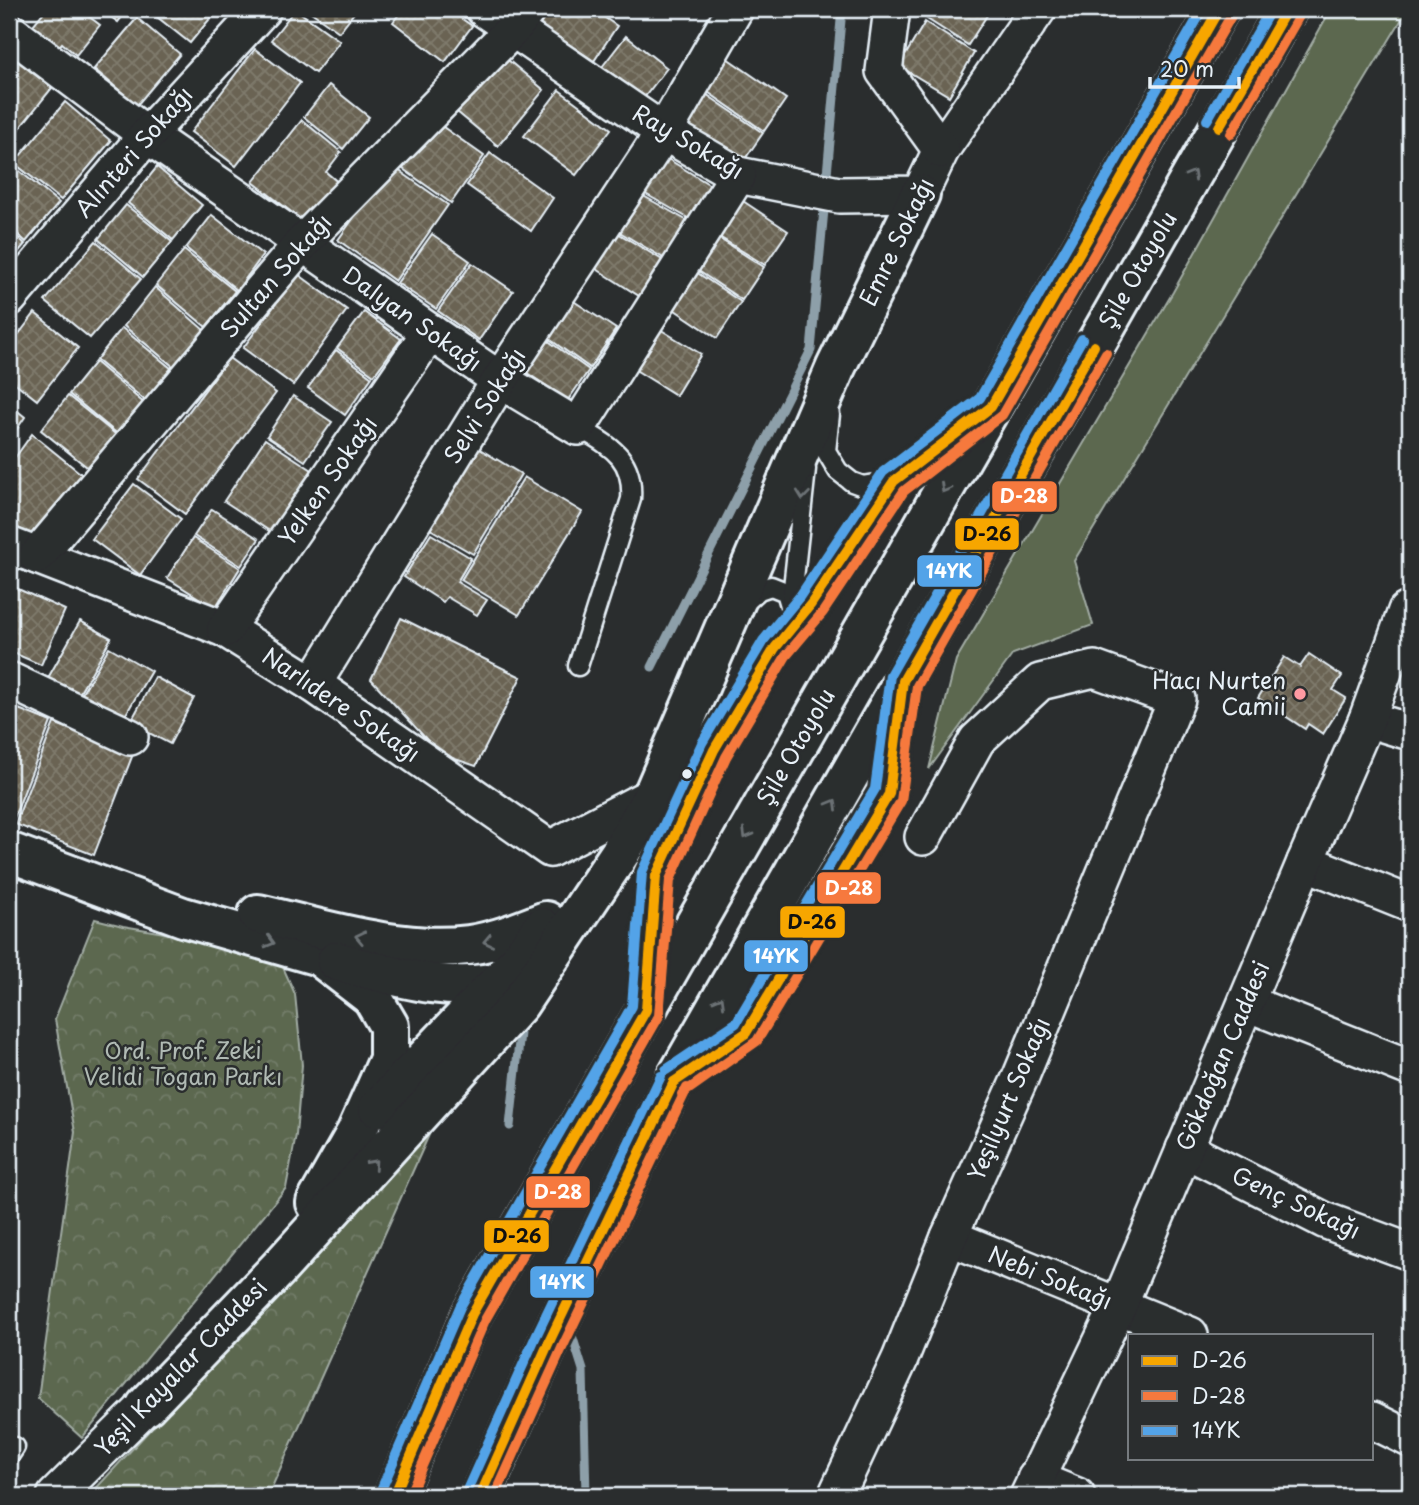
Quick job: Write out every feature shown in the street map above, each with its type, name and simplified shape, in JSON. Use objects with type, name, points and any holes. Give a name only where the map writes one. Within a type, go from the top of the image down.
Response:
[{"type":"main road","name":"Şile Otoyolu","points":[[394,1496],[472,1314],[1219,9]]},
{"type":"main road","name":"Şile Otoyolu","points":[[480,1496],[549,1342],[674,1082],[1287,9]]},
{"type":"main road","name":"Emre Sokağı","points":[[508,993],[542,970],[620,853],[653,795],[836,367],[920,194]]},
{"type":"main road","points":[[278,1269],[400,1135],[508,993],[519,960],[601,841],[653,795]]},
{"type":"main road","points":[[9,852],[183,917],[421,982],[460,1000],[508,993]]},
{"type":"main road","points":[[135,901],[187,897],[361,937],[428,945],[481,943],[507,937],[546,921]]},
{"type":"main road","points":[[400,1135],[405,1110],[462,1047],[467,1032],[460,1000],[428,945]]},
{"type":"main road","points":[[278,1269],[359,1129],[390,1059],[389,1026],[372,997],[319,956]]},
{"type":"main road","points":[[359,1129],[460,1000]]},
{"type":"main road","name":"Yeşil Kayalar Caddesi","points":[[146,1406],[278,1269]]},
{"type":"street","points":[[9,16],[15,9]]},
{"type":"street","name":"Alınteri Sokağı","points":[[9,298],[147,135],[263,9]]},
{"type":"street","name":"Ray Sokağı","points":[[484,9],[520,19],[664,132],[738,175],[822,192],[920,194]]},
{"type":"street","name":"Selvi Sokağı","points":[[313,684],[499,380],[664,132],[735,9]]},
{"type":"street","points":[[892,9],[884,71],[941,150]]},
{"type":"street","name":"Emre Sokağı","points":[[920,194],[941,150],[1038,9]]},
{"type":"street","name":"Sultan Sokağı","points":[[23,551],[303,242],[520,19]]},
{"type":"street","name":"Dalyan Sokağı","points":[[9,31],[147,135],[430,332],[499,380],[578,427]]},
{"type":"street","points":[[578,427],[738,175]]},
{"type":"street","name":"Yelken Sokağı","points":[[225,629],[430,332]]},
{"type":"street","name":"Narlıdere Sokağı","points":[[23,551],[225,629],[313,684],[550,849],[653,795]]},
{"type":"street","name":"Gökdoğan Caddesi","points":[[1032,1488],[1119,1305],[1367,719],[1406,611]]},
{"type":"street","name":"Yeşilyurt Sokağı","points":[[836,1496],[900,1359],[1177,699],[1094,669],[1040,682],[977,740],[923,837]]},
{"type":"street","points":[[9,680],[130,737]]},
{"type":"street","points":[[1367,719],[1410,732]]},
{"type":"street","points":[[1305,862],[1410,904]]},
{"type":"street","points":[[1247,1003],[1410,1068]]},
{"type":"street","name":"Genç Sokağı","points":[[1184,1149],[1324,1220],[1410,1252]]},
{"type":"street","name":"Nebi Sokağı","points":[[949,1237],[1188,1334]]},
{"type":"street","name":"Yeşil Kayalar Caddesi","points":[[55,1496],[146,1406]]},
{"type":"street","points":[[1374,1421],[1410,1439]]},
{"type":"street","points":[[1032,1488],[1077,1496]]},
{"type":"lane","points":[[836,367],[826,451],[838,471],[852,482],[863,486],[894,481]]},
{"type":"lane","points":[[775,648],[811,604],[894,481],[991,407]]},
{"type":"lane","points":[[578,427],[615,449],[624,461],[632,487],[631,499],[578,666]]},
{"type":"lane","points":[[646,1010],[656,876],[714,750],[791,616],[811,428]]},
{"type":"lane","points":[[719,640],[748,598],[759,590],[771,586],[786,592],[791,606]]},
{"type":"green space","points":[[1331,9],[1408,9],[1074,561],[1093,625],[1013,654],[929,769],[956,660],[1173,292]]},
{"type":"green space","name":"Ord. Prof. Zeki Velidi Togan Parkı","points":[[95,919],[259,949],[282,965],[295,994],[302,1065],[296,1135],[286,1188],[82,1438],[38,1398],[75,1132],[55,1019]]},
{"type":"green space","points":[[436,1119],[268,1496],[89,1496]]},
{"type":"building","points":[[46,9],[79,9],[100,25],[76,55],[62,43],[55,51],[29,30]]},
{"type":"building","points":[[100,9],[128,9],[118,22]]},
{"type":"building","points":[[147,9],[218,9],[190,43]]},
{"type":"building","points":[[295,9],[340,41],[315,73],[271,40]]},
{"type":"building","points":[[307,9],[357,9],[339,32]]},
{"type":"building","points":[[403,9],[448,9],[472,26],[445,62],[393,22]]},
{"type":"building","points":[[537,9],[592,9],[617,26],[594,61],[530,19]]},
{"type":"building","points":[[925,9],[991,9],[968,45],[921,14]]},
{"type":"building","points":[[137,18],[180,54],[137,105],[94,69]]},
{"type":"building","points":[[925,22],[974,53],[949,96],[899,66]]},
{"type":"building","points":[[626,36],[667,68],[643,99],[602,67]]},
{"type":"building","points":[[255,49],[300,83],[236,166],[191,132]]},
{"type":"building","points":[[9,54],[52,88],[19,129],[9,122]]},
{"type":"building","points":[[502,55],[544,90],[498,146],[456,111]]},
{"type":"building","points":[[724,56],[786,99],[764,131],[702,88]]},
{"type":"building","points":[[329,85],[369,117],[343,149],[304,117]]},
{"type":"building","points":[[559,90],[611,129],[576,175],[524,136]]},
{"type":"building","points":[[700,90],[763,133],[740,166],[678,123]]},
{"type":"building","points":[[65,102],[111,141],[61,200],[14,163]]},
{"type":"building","points":[[302,120],[341,152],[326,172],[340,184],[308,225],[253,182]]},
{"type":"building","points":[[436,122],[484,156],[451,203],[403,169]]},
{"type":"building","points":[[490,153],[553,198],[531,231],[467,185]]},
{"type":"building","points":[[663,156],[715,188],[695,222],[642,192]]},
{"type":"building","points":[[12,165],[59,203],[26,242],[9,226],[9,170]]},
{"type":"building","points":[[391,165],[448,205],[395,281],[338,240]]},
{"type":"building","points":[[157,167],[202,205],[173,240],[128,203]]},
{"type":"building","points":[[640,194],[693,224],[670,262],[618,231]]},
{"type":"building","points":[[740,199],[788,231],[765,265],[716,235]]},
{"type":"building","points":[[126,205],[172,242],[143,277],[98,239]]},
{"type":"building","points":[[212,215],[263,255],[237,290],[186,248]]},
{"type":"building","points":[[9,229],[25,244],[9,263]]},
{"type":"building","points":[[616,232],[669,264],[647,301],[595,268]]},
{"type":"building","points":[[432,234],[470,261],[436,309],[397,283]]},
{"type":"building","points":[[715,236],[764,267],[742,300],[694,268]]},
{"type":"building","points":[[96,241],[141,279],[90,338],[45,301]]},
{"type":"building","points":[[184,250],[235,291],[206,327],[156,285]]},
{"type":"building","points":[[472,263],[513,291],[479,340],[438,311]]},
{"type":"building","points":[[693,270],[741,302],[717,338],[669,306]]},
{"type":"building","points":[[298,274],[347,310],[293,385],[243,348]]},
{"type":"building","points":[[155,287],[204,330],[174,367],[124,326]]},
{"type":"building","points":[[566,296],[616,329],[590,368],[541,333]]},
{"type":"building","points":[[364,312],[401,339],[374,375],[337,348]]},
{"type":"building","points":[[35,313],[78,348],[37,400],[9,378],[9,347]]},
{"type":"building","points":[[653,325],[701,354],[676,395],[629,366]]},
{"type":"building","points":[[122,328],[172,369],[147,402],[96,360]]},
{"type":"building","points":[[540,335],[589,370],[568,400],[518,367]]},
{"type":"building","points":[[336,350],[372,377],[345,415],[308,388]]},
{"type":"building","points":[[229,358],[276,393],[185,514],[138,479]]},
{"type":"building","points":[[95,362],[145,404],[120,436],[69,394]]},
{"type":"building","points":[[68,396],[119,437],[92,471],[41,430]]},
{"type":"building","points":[[293,396],[332,422],[305,461],[267,436]]},
{"type":"building","points":[[9,404],[25,417],[9,441]]},
{"type":"building","points":[[32,434],[85,477],[40,537],[9,525],[9,466]]},
{"type":"building","points":[[265,439],[312,470],[271,532],[224,501]]},
{"type":"building","points":[[473,445],[521,474],[473,554],[425,526]]},
{"type":"building","points":[[524,477],[582,512],[519,615],[461,580]]},
{"type":"building","points":[[134,484],[181,519],[140,575],[92,539]]},
{"type":"building","points":[[212,509],[259,539],[241,566],[194,536]]},
{"type":"building","points":[[431,534],[471,558],[457,582],[487,600],[477,615],[447,597],[443,602],[404,577]]},
{"type":"building","points":[[193,538],[240,568],[215,608],[167,578]]},
{"type":"building","points":[[9,585],[65,610],[41,665],[9,651]]},
{"type":"building","points":[[401,618],[521,677],[476,766],[440,754],[371,679]]},
{"type":"building","points":[[80,621],[111,638],[78,696],[48,678]]},
{"type":"building","points":[[109,647],[151,671],[122,721],[80,697]]},
{"type":"building","name":"Hacı Nurten Camii","points":[[1309,654],[1342,676],[1333,690],[1346,698],[1323,734],[1308,724],[1305,729],[1258,698],[1284,657],[1300,667]]},
{"type":"building","points":[[155,677],[194,698],[170,744],[130,723]]},
{"type":"building","points":[[11,706],[51,722],[12,823],[9,821]]},
{"type":"building","points":[[54,723],[133,754],[94,855],[15,824]]},
{"type":"waterway","points":[[826,185],[842,9]]},
{"type":"waterway","points":[[652,667],[811,350],[825,199]]},
{"type":"waterway","points":[[510,1126],[520,1033]]},
{"type":"waterway","points":[[571,1332],[583,1370],[586,1496]]},
{"type":"transit line","name":"14YK","points":[[381,1490],[460,1307],[632,1006],[642,872],[702,743],[763,641],[800,596],[883,472],[980,398],[1203,9]]},
{"type":"transit line","name":"D-26","points":[[394,1496],[472,1314],[646,1010],[656,876],[714,750],[775,648],[811,604],[894,481],[991,407],[1219,9]]},
{"type":"transit line","name":"14YK","points":[[1207,120],[1271,9]]},
{"type":"transit line","name":"D-26","points":[[1219,127],[1287,9]]},
{"type":"transit line","name":"D-28","points":[[409,1496],[485,1320],[659,1016],[670,880],[726,757],[786,656],[823,612],[904,491],[1002,415],[1231,16]]},
{"type":"transit line","name":"D-28","points":[[1231,134],[1299,16]]},
{"type":"transit line","name":"14YK","points":[[666,1070],[736,1023],[875,789],[890,675],[1082,339]]},
{"type":"transit line","name":"D-26","points":[[674,1082],[746,1033],[889,794],[903,681],[1094,346]]},
{"type":"transit line","name":"D-28","points":[[682,1094],[757,1041],[901,801],[917,686],[1106,353]]},
{"type":"transit line","name":"14YK","points":[[467,1490],[536,1336],[661,1076]]},
{"type":"transit line","name":"D-26","points":[[480,1496],[549,1342],[674,1082]]},
{"type":"transit line","name":"D-28","points":[[495,1496],[562,1348],[687,1088]]},
{"type":"place","name":"Hacı Nurten Camii","points":[[1300,694]]}]
